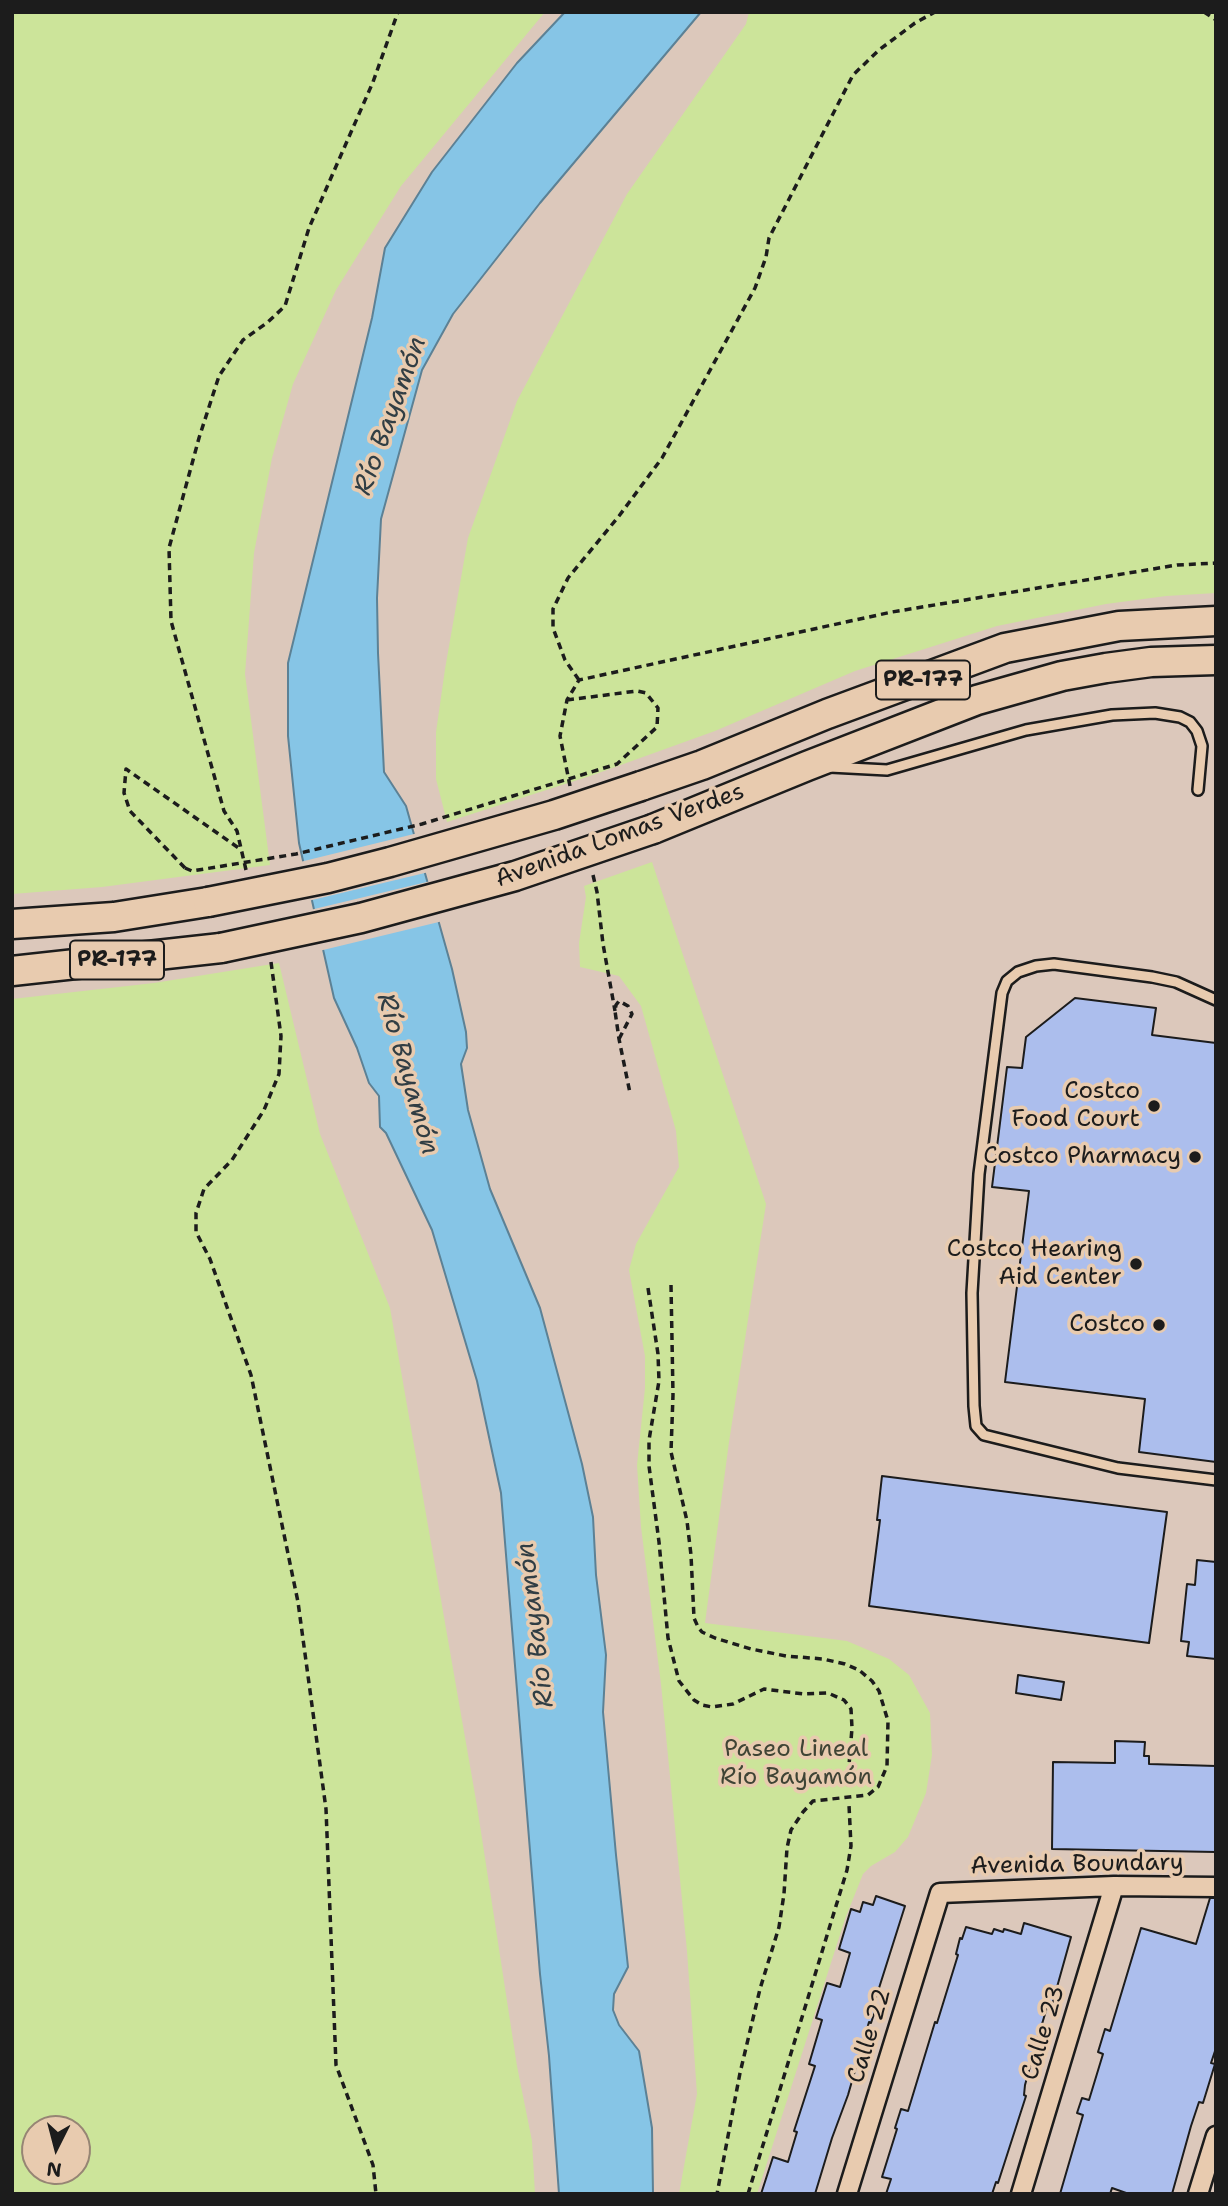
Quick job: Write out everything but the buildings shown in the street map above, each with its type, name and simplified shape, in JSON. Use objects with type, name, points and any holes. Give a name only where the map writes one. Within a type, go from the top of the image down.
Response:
[{"type":"highway","name":"Avenida Lomas Verdes","points":[[12,924],[114,917],[328,878],[554,815],[641,786],[1005,649],[1119,625],[1216,621]]},
{"type":"highway","name":"Avenida Lomas Verdes","points":[[12,971],[221,948],[361,918],[515,876],[653,830],[964,704],[1062,676],[1106,668],[1216,660]]},
{"type":"street","name":"Avenida Boundary","points":[[940,1893],[1114,1886],[1216,1886]]},
{"type":"street","name":"Calle 23","points":[[1021,2194],[1114,1886]]},
{"type":"street","name":"Calle 22","points":[[847,2194],[940,1893]]},
{"type":"street","points":[[1198,2194],[1216,2136]]},
{"type":"lane","points":[[807,766],[887,770],[1026,730],[1112,715],[1155,713],[1180,716],[1198,731],[1202,746],[1198,790]]},
{"type":"lane","points":[[1216,1000],[1176,982],[1054,964],[1035,966],[1018,972],[1007,981],[1002,993],[979,1174],[972,1293],[974,1406],[976,1426],[984,1435],[1118,1468],[1216,1480]]},
{"type":"path","points":[[398,12],[373,82],[309,228],[285,306],[243,340],[219,376],[169,548],[171,621],[224,811],[237,831],[241,850],[126,769],[124,793],[130,811],[185,868],[192,871],[296,853],[422,824],[617,764],[657,727],[657,708],[646,693],[637,691],[568,700]]},
{"type":"path","points":[[579,680],[565,660],[553,628],[553,609],[568,578],[662,458],[755,288],[766,257],[769,238],[853,75],[879,50],[915,23],[935,12]]},
{"type":"path","points":[[1204,12],[1216,20]]},
{"type":"path","points":[[573,797],[560,736],[568,700],[579,680],[892,612],[1177,565],[1216,563]]},
{"type":"path","points":[[590,863],[630,1093]]},
{"type":"path","points":[[273,972],[281,1036],[279,1073],[264,1110],[232,1160],[204,1189],[196,1213],[196,1232],[210,1259],[251,1375],[298,1602],[327,1809],[336,2065],[373,2165],[376,2194]]},
{"type":"path","points":[[615,1011],[616,1004],[620,1002],[628,1006],[632,1014],[619,1039]]},
{"type":"path","points":[[671,1286],[671,1452],[687,1521],[694,1618],[698,1627],[715,1638],[751,1649],[786,1656],[823,1659],[859,1670],[879,1691],[888,1721],[887,1766],[878,1787],[868,1795],[813,1801],[792,1830],[787,1848],[779,1927],[760,1989],[740,2073],[717,2194]]},
{"type":"path","points":[[648,1288],[659,1381],[649,1440],[649,1465],[668,1638],[679,1681],[694,1700],[712,1707],[726,1706],[764,1689],[804,1694],[828,1693],[839,1697],[848,1704],[852,1715],[847,1790]]},
{"type":"path","points":[[748,2194],[847,1870],[851,1846],[849,1805]]},
{"type":"green space","points":[[12,12],[545,12],[401,186],[336,290],[293,384],[272,458],[254,553],[245,674],[270,865],[102,887],[12,894]]},
{"type":"green space","points":[[749,12],[1216,12],[1216,593],[1106,604],[997,626],[855,671],[715,731],[593,775],[447,822],[436,779],[436,732],[445,669],[468,538],[517,401],[627,194],[746,24]]},
{"type":"green space","name":"Paseo Lineal Río Bayamón","points":[[652,862],[766,1204],[729,1442],[705,1623],[847,1641],[889,1659],[909,1675],[930,1713],[932,1755],[926,1793],[908,1837],[895,1852],[863,1874],[845,1919],[757,2194],[679,2194],[697,2094],[687,1951],[661,1684],[641,1527],[637,1465],[645,1388],[645,1356],[629,1270],[636,1244],[679,1167],[676,1131],[641,1006],[619,976],[580,967],[579,943],[586,897],[584,886]]},
{"type":"green space","points":[[279,963],[320,1134],[390,1308],[477,1806],[517,2066],[532,2141],[535,2194],[12,2194],[12,999],[154,983]]},
{"type":"water","name":"Río Bayamón","points":[[565,12],[701,12],[540,203],[453,314],[422,370],[381,519],[377,598],[378,653],[384,772],[406,806],[452,969],[466,1032],[467,1048],[461,1064],[468,1110],[490,1189],[540,1308],[582,1464],[593,1517],[596,1575],[606,1655],[603,1712],[628,1967],[614,1994],[613,2010],[619,2025],[639,2051],[652,2128],[653,2194],[559,2194],[501,1493],[477,1381],[432,1230],[386,1133],[380,1127],[379,1096],[369,1083],[357,1048],[334,998],[299,843],[288,736],[288,663],[372,318],[385,248],[432,172],[517,63]]},
{"type":"pier","points":[[418,833],[429,872],[308,901],[300,862]]},
{"type":"pier","points":[[431,881],[443,921],[319,951],[310,910]]},
{"type":"place","name":"Costco Food Court","points":[[1154,1106]]},
{"type":"place","name":"Costco Pharmacy","points":[[1195,1157]]},
{"type":"place","name":"Costco Hearing Aid Center","points":[[1136,1264]]},
{"type":"place","name":"Costco","points":[[1159,1325]]}]
